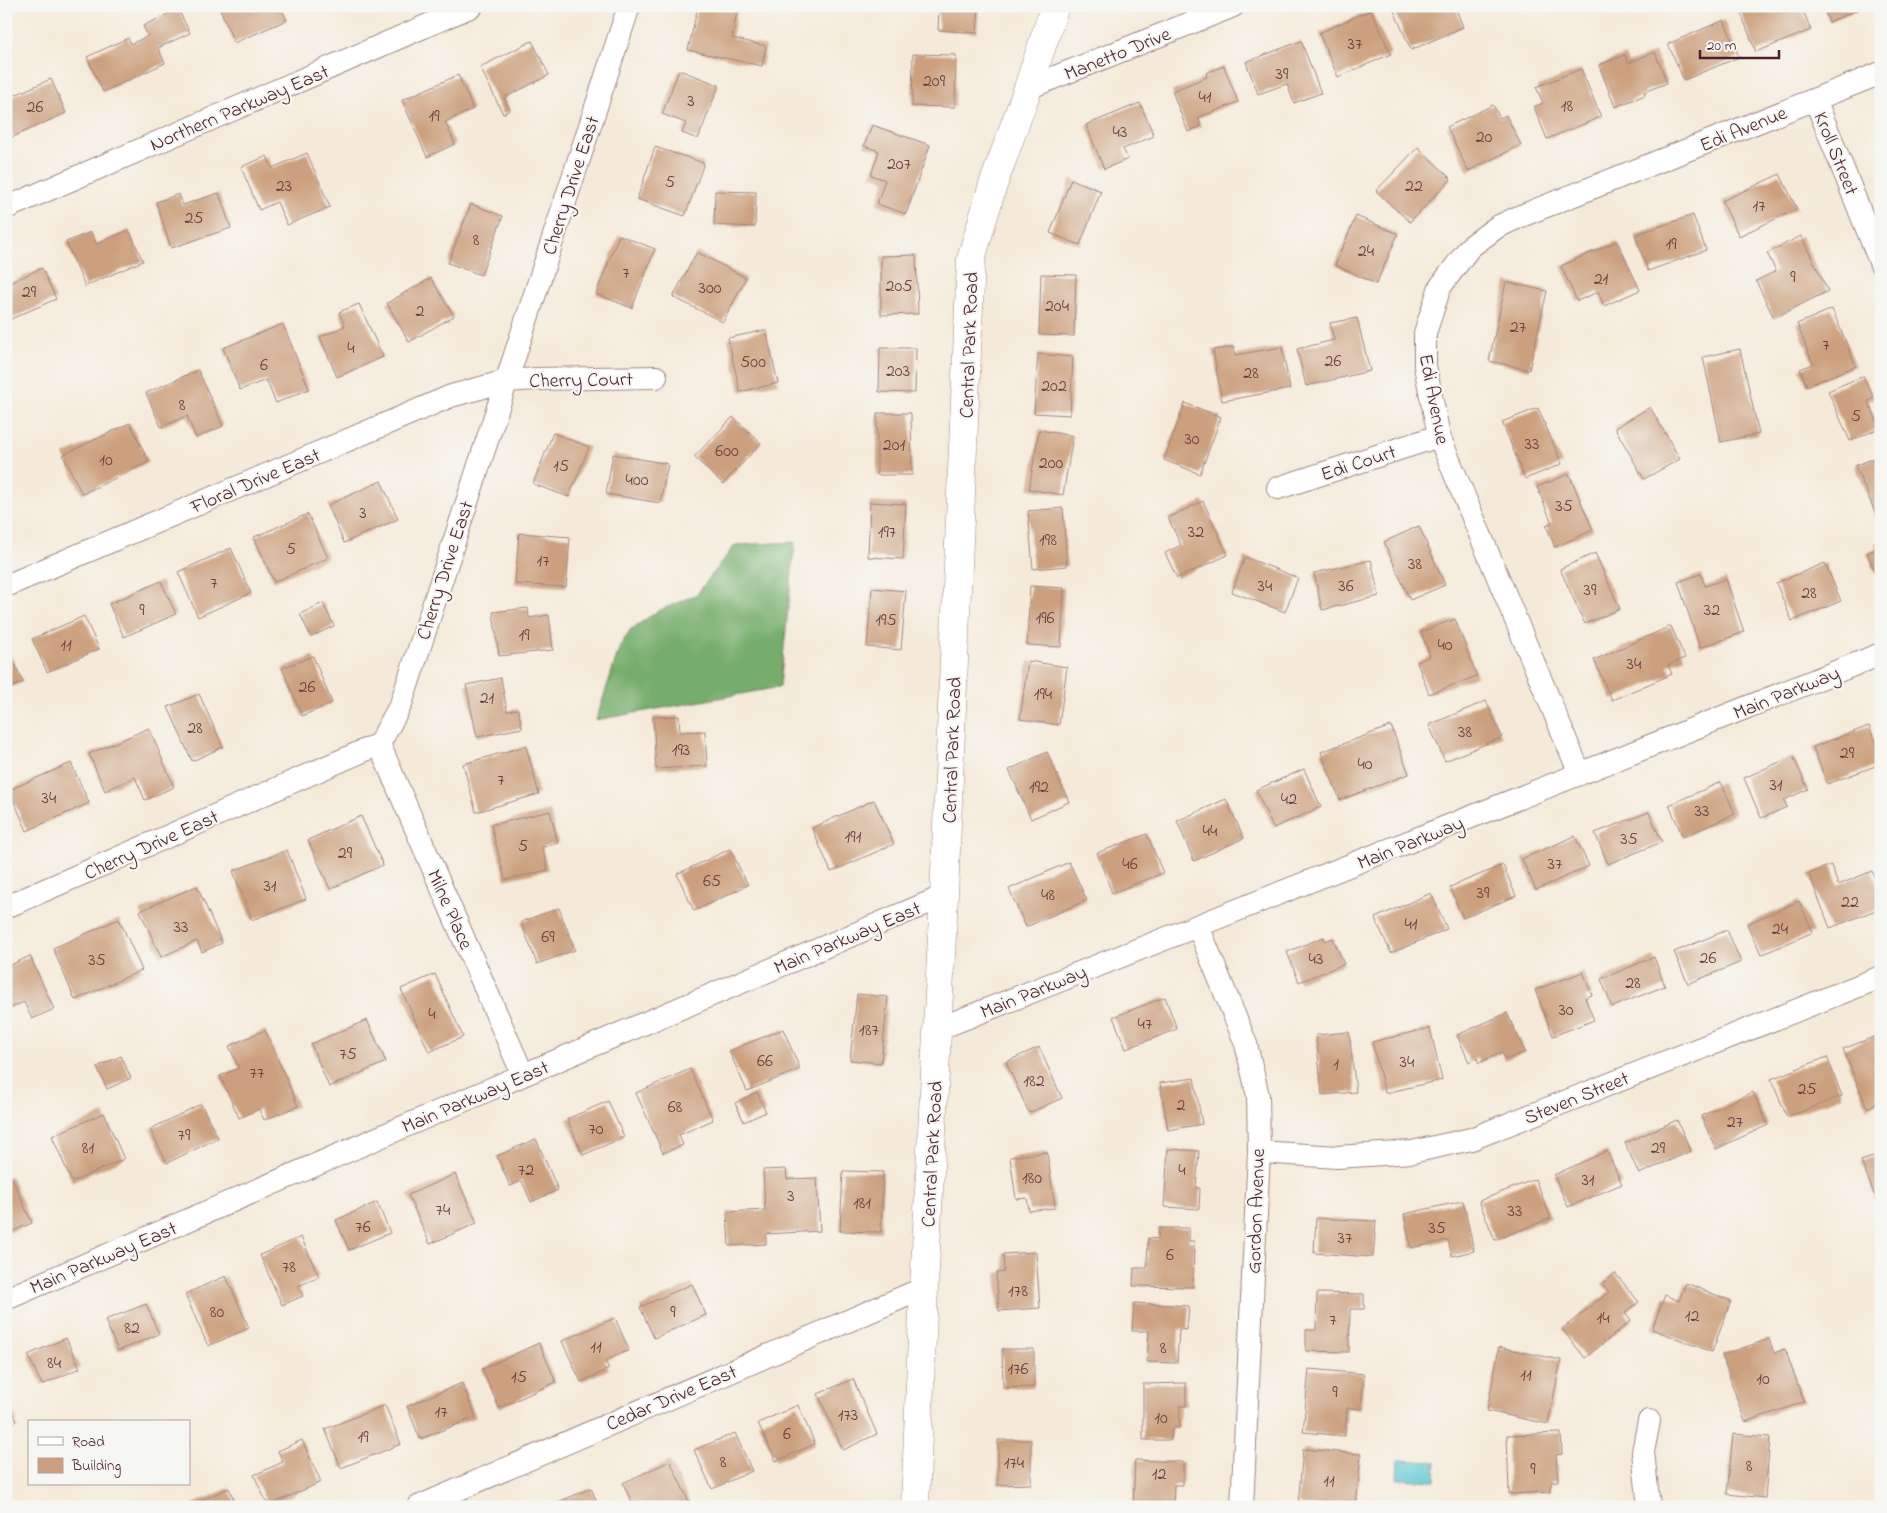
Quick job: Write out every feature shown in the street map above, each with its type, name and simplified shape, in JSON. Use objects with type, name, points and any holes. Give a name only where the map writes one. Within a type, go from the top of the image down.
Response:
[{"type":"street","name":"Northern Parkway East","points":[[6,208],[472,6]]},
{"type":"street","name":"Cherry Drive East","points":[[6,907],[379,744],[401,704],[629,6]]},
{"type":"street","name":"Central Park Road","points":[[915,1507],[944,896],[971,259],[993,185],[1055,6]]},
{"type":"street","name":"Manetto Drive","points":[[1028,88],[1234,6]]},
{"type":"street","name":"Edi Avenue","points":[[1580,774],[1439,436],[1424,366],[1425,333],[1440,287],[1470,247],[1497,227],[1881,72]]},
{"type":"street","name":"Kroll Street","points":[[1816,99],[1881,264]]},
{"type":"street","name":"Cherry Court","points":[[506,381],[537,378],[656,378]]},
{"type":"street","name":"Floral Drive East","points":[[6,586],[451,396],[506,381]]},
{"type":"street","name":"Edi Court","points":[[1278,488],[1439,436]]},
{"type":"street","name":"Main Parkway","points":[[938,1029],[1881,654]]},
{"type":"street","name":"Milne Place","points":[[379,744],[523,1075]]},
{"type":"street","name":"Main Parkway East","points":[[6,1299],[523,1075],[944,896]]},
{"type":"street","name":"Gordon Avenue","points":[[1198,926],[1246,1044],[1258,1096],[1259,1152],[1242,1507]]},
{"type":"street","name":"Steven Street","points":[[1259,1152],[1337,1157],[1412,1152],[1471,1139],[1881,977]]},
{"type":"street","name":"Cedar Drive East","points":[[418,1507],[924,1288]]},
{"type":"street","points":[[1649,1422],[1643,1452],[1649,1507]]},
{"type":"green space","points":[[795,542],[780,687],[596,720],[620,646],[630,630],[658,611],[697,594],[735,545]]},
{"type":"water","points":[[1398,1460],[1436,1462],[1435,1481],[1397,1479]]},
{"type":"building","points":[[219,6],[280,6],[287,20],[234,43]]},
{"type":"building","points":[[698,6],[738,6],[732,38],[766,46],[762,66],[688,50]]},
{"type":"building","points":[[939,6],[979,6],[977,33],[938,30]]},
{"type":"building","points":[[1392,6],[1455,6],[1463,27],[1411,50]]},
{"type":"building","points":[[1738,6],[1764,6],[1766,11],[1777,6],[1801,6],[1811,30],[1756,52]]},
{"type":"building","points":[[1823,6],[1867,6],[1829,22]]},
{"type":"building","points":[[178,9],[190,33],[158,48],[165,63],[103,92],[87,57],[128,38],[131,44],[148,36],[143,26]]},
{"type":"building","points":[[1371,10],[1391,54],[1338,77],[1319,33]]},
{"type":"building","points":[[1724,20],[1739,57],[1684,80],[1668,44]]},
{"type":"building","points":[[532,41],[549,75],[504,98],[510,110],[503,114],[480,67]]},
{"type":"building","points":[[1301,41],[1321,93],[1294,103],[1287,84],[1258,94],[1246,62]]},
{"type":"building","points":[[1655,52],[1667,83],[1644,92],[1645,95],[1615,107],[1599,65],[1625,55],[1628,63]]},
{"type":"building","points":[[913,54],[956,55],[955,107],[912,106]]},
{"type":"building","points":[[1224,66],[1238,102],[1198,118],[1201,126],[1188,132],[1172,91],[1207,77],[1206,73]]},
{"type":"building","points":[[1581,69],[1601,117],[1547,139],[1534,107],[1543,103],[1536,87]]},
{"type":"building","points":[[679,70],[719,85],[698,139],[682,133],[686,123],[662,114]]},
{"type":"building","points":[[458,75],[473,109],[445,122],[455,144],[427,157],[402,100]]},
{"type":"building","points":[[51,79],[66,113],[6,140],[6,99]]},
{"type":"building","points":[[1140,103],[1154,136],[1123,149],[1128,159],[1104,169],[1086,125]]},
{"type":"building","points":[[1493,105],[1500,118],[1506,115],[1521,145],[1468,171],[1447,127]]},
{"type":"building","points":[[872,125],[930,145],[906,214],[877,204],[885,180],[871,175],[879,151],[864,146]]},
{"type":"building","points":[[655,147],[704,163],[685,216],[637,199]]},
{"type":"building","points":[[1418,147],[1451,179],[1410,222],[1376,191]]},
{"type":"building","points":[[307,153],[330,207],[287,225],[277,202],[259,210],[241,167],[267,156],[272,168]]},
{"type":"building","points":[[1780,174],[1797,209],[1739,236],[1722,201]]},
{"type":"building","points":[[1071,179],[1101,191],[1080,245],[1050,233]]},
{"type":"building","points":[[715,191],[756,192],[755,227],[714,225]]},
{"type":"building","points":[[219,193],[231,228],[171,248],[156,202],[179,194],[183,205]]},
{"type":"building","points":[[471,204],[503,216],[481,275],[448,263]]},
{"type":"building","points":[[1693,215],[1706,250],[1648,271],[1635,235]]},
{"type":"building","points":[[1356,216],[1398,234],[1376,284],[1335,265]]},
{"type":"building","points":[[129,230],[143,261],[85,286],[66,242],[91,232],[96,244]]},
{"type":"building","points":[[619,235],[655,249],[632,308],[596,294]]},
{"type":"building","points":[[1801,236],[1828,291],[1774,318],[1756,281],[1776,271],[1767,253]]},
{"type":"building","points":[[1617,241],[1640,290],[1604,306],[1598,292],[1577,301],[1561,266]]},
{"type":"building","points":[[697,252],[746,278],[723,322],[673,297]]},
{"type":"building","points":[[916,255],[918,314],[881,315],[881,256]]},
{"type":"building","points":[[42,268],[56,299],[6,321],[6,277],[9,283]]},
{"type":"building","points":[[1041,274],[1076,275],[1074,336],[1039,335]]},
{"type":"building","points":[[431,278],[454,316],[409,342],[387,303]]},
{"type":"building","points":[[1506,282],[1547,291],[1529,370],[1489,361]]},
{"type":"building","points":[[359,304],[383,357],[337,377],[320,337],[345,326],[339,312]]},
{"type":"building","points":[[1832,309],[1856,366],[1807,386],[1800,369],[1813,364],[1797,324]]},
{"type":"building","points":[[1357,318],[1370,371],[1306,386],[1297,349],[1334,340],[1330,323]]},
{"type":"building","points":[[283,324],[309,389],[276,403],[266,380],[240,390],[223,348]]},
{"type":"building","points":[[766,330],[778,383],[740,392],[728,338]]},
{"type":"building","points":[[1233,347],[1235,355],[1282,347],[1290,389],[1222,401],[1213,350]]},
{"type":"building","points":[[880,348],[916,348],[915,393],[879,392]]},
{"type":"building","points":[[1740,349],[1759,434],[1721,442],[1703,357]]},
{"type":"building","points":[[1038,354],[1073,357],[1070,415],[1034,413]]},
{"type":"building","points":[[198,370],[223,426],[196,438],[187,416],[161,427],[146,393]]},
{"type":"building","points":[[1863,376],[1874,398],[1868,401],[1880,428],[1850,441],[1828,391]]},
{"type":"building","points":[[1185,403],[1221,417],[1200,474],[1164,460]]},
{"type":"building","points":[[1650,407],[1680,459],[1644,479],[1615,428]]},
{"type":"building","points":[[1538,408],[1562,464],[1525,479],[1502,422]]},
{"type":"building","points":[[877,413],[911,413],[912,475],[877,475]]},
{"type":"building","points":[[733,417],[761,443],[723,484],[694,457]]},
{"type":"building","points":[[130,423],[149,462],[82,494],[63,455]]},
{"type":"building","points":[[1039,430],[1073,436],[1063,495],[1029,489]]},
{"type":"building","points":[[553,433],[589,447],[569,497],[533,484]]},
{"type":"building","points":[[613,454],[668,464],[660,503],[606,494]]},
{"type":"building","points":[[1881,455],[1881,520],[1879,521],[1855,466]]},
{"type":"building","points":[[1569,474],[1593,530],[1555,547],[1546,525],[1552,523],[1537,487]]},
{"type":"building","points":[[381,481],[398,519],[344,543],[328,505]]},
{"type":"building","points":[[1203,501],[1228,555],[1177,578],[1165,553],[1181,545],[1168,518]]},
{"type":"building","points":[[870,502],[906,504],[903,559],[868,557]]},
{"type":"building","points":[[1063,508],[1067,566],[1033,569],[1028,511]]},
{"type":"building","points":[[308,514],[328,558],[274,582],[254,537]]},
{"type":"building","points":[[1419,526],[1445,585],[1410,600],[1384,542]]},
{"type":"building","points":[[519,533],[570,537],[566,587],[515,584]]},
{"type":"building","points":[[1881,541],[1881,581],[1879,581],[1867,553],[1878,548],[1876,543]]},
{"type":"building","points":[[231,548],[251,593],[198,617],[178,572]]},
{"type":"building","points":[[1595,553],[1620,609],[1585,624],[1560,569]]},
{"type":"building","points":[[1245,557],[1298,578],[1285,612],[1232,592]]},
{"type":"building","points":[[1371,560],[1379,596],[1322,610],[1314,573]]},
{"type":"building","points":[[1825,563],[1841,601],[1792,621],[1776,583]]},
{"type":"building","points":[[1701,574],[1705,586],[1726,579],[1744,632],[1700,648],[1678,582]]},
{"type":"building","points":[[161,581],[176,614],[124,637],[109,604]]},
{"type":"building","points":[[1030,586],[1064,588],[1061,647],[1027,645]]},
{"type":"building","points":[[872,588],[906,591],[901,650],[867,647]]},
{"type":"building","points":[[323,603],[334,626],[311,637],[300,614]]},
{"type":"building","points":[[528,608],[529,618],[549,615],[553,650],[499,656],[493,612]]},
{"type":"building","points":[[84,616],[99,649],[47,672],[32,639]]},
{"type":"building","points":[[1455,619],[1477,676],[1429,694],[1417,662],[1430,656],[1421,632]]},
{"type":"building","points":[[1671,626],[1685,658],[1668,665],[1672,674],[1612,700],[1594,660]]},
{"type":"building","points":[[6,645],[23,682],[6,690]]},
{"type":"building","points":[[313,656],[332,703],[302,716],[282,668]]},
{"type":"building","points":[[1028,661],[1067,667],[1059,725],[1020,719]]},
{"type":"building","points":[[501,678],[507,711],[518,709],[522,728],[477,737],[466,685]]},
{"type":"building","points":[[199,694],[223,747],[192,761],[168,707]]},
{"type":"building","points":[[1486,701],[1502,737],[1445,761],[1429,725]]},
{"type":"building","points":[[679,716],[680,732],[705,731],[707,766],[656,769],[653,717]]},
{"type":"building","points":[[1391,726],[1409,774],[1340,800],[1321,752]]},
{"type":"building","points":[[1869,726],[1881,758],[1881,764],[1827,784],[1813,747]]},
{"type":"building","points":[[149,728],[174,787],[145,800],[135,777],[105,791],[89,754]]},
{"type":"building","points":[[526,746],[539,794],[476,812],[463,764]]},
{"type":"building","points":[[1047,752],[1069,802],[1031,819],[1009,770]]},
{"type":"building","points":[[1793,756],[1808,789],[1784,800],[1787,807],[1761,818],[1744,778]]},
{"type":"building","points":[[71,763],[89,803],[27,831],[9,790]]},
{"type":"building","points":[[1304,769],[1321,807],[1273,828],[1256,790]]},
{"type":"building","points":[[1721,782],[1735,814],[1683,837],[1669,805]]},
{"type":"building","points":[[1226,799],[1244,838],[1194,861],[1177,821]]},
{"type":"building","points":[[874,800],[894,844],[831,872],[812,828]]},
{"type":"building","points":[[550,811],[558,843],[542,847],[548,870],[505,880],[491,825]]},
{"type":"building","points":[[1649,812],[1662,842],[1608,864],[1595,833]]},
{"type":"building","points":[[361,816],[383,865],[330,889],[308,840]]},
{"type":"building","points":[[1147,834],[1163,873],[1112,893],[1097,853]]},
{"type":"building","points":[[1575,836],[1589,866],[1536,890],[1522,859]]},
{"type":"building","points":[[730,849],[748,885],[694,911],[677,874]]},
{"type":"building","points":[[287,850],[306,899],[252,920],[233,871]]},
{"type":"building","points":[[1069,862],[1087,900],[1026,927],[1009,889]]},
{"type":"building","points":[[1503,865],[1516,896],[1463,918],[1450,887]]},
{"type":"building","points":[[1831,865],[1838,885],[1872,871],[1881,893],[1881,908],[1830,928],[1809,874]]},
{"type":"building","points":[[197,886],[222,943],[202,952],[197,941],[161,957],[140,911]]},
{"type":"building","points":[[1431,893],[1447,929],[1391,953],[1375,918]]},
{"type":"building","points":[[1799,901],[1813,932],[1761,955],[1747,924]]},
{"type":"building","points":[[559,908],[575,950],[537,964],[521,922]]},
{"type":"building","points":[[119,919],[142,970],[75,1000],[53,948]]},
{"type":"building","points":[[1727,930],[1741,962],[1688,984],[1674,952]]},
{"type":"building","points":[[1324,937],[1325,941],[1333,938],[1344,964],[1299,982],[1287,952]]},
{"type":"building","points":[[30,956],[54,1009],[32,1019],[24,1002],[6,1010],[6,967]]},
{"type":"building","points":[[1654,957],[1665,986],[1612,1007],[1601,979]]},
{"type":"building","points":[[1583,972],[1592,995],[1585,998],[1594,1020],[1553,1036],[1535,990]]},
{"type":"building","points":[[435,974],[463,1037],[429,1052],[401,989]]},
{"type":"building","points":[[857,994],[888,997],[881,1063],[850,1060]]},
{"type":"building","points":[[1165,997],[1177,1029],[1126,1049],[1113,1017]]},
{"type":"building","points":[[1507,1013],[1525,1052],[1505,1060],[1502,1052],[1479,1063],[1477,1058],[1469,1062],[1457,1035]]},
{"type":"building","points":[[367,1020],[386,1062],[329,1087],[311,1044]]},
{"type":"building","points":[[1430,1028],[1442,1080],[1385,1093],[1372,1042]]},
{"type":"building","points":[[783,1029],[800,1069],[747,1091],[729,1051]]},
{"type":"building","points":[[265,1030],[298,1106],[264,1120],[259,1109],[239,1118],[220,1076],[239,1068],[229,1046]]},
{"type":"building","points":[[1349,1032],[1356,1092],[1322,1095],[1316,1035]]},
{"type":"building","points":[[1881,1034],[1881,1102],[1867,1108],[1843,1049]]},
{"type":"building","points":[[1039,1047],[1062,1098],[1029,1113],[1006,1062]]},
{"type":"building","points":[[121,1056],[131,1078],[107,1089],[97,1067]]},
{"type":"building","points":[[1827,1057],[1842,1096],[1787,1117],[1771,1079]]},
{"type":"building","points":[[690,1069],[713,1120],[679,1135],[683,1145],[663,1153],[636,1093]]},
{"type":"building","points":[[1194,1078],[1202,1124],[1168,1130],[1160,1083]]},
{"type":"building","points":[[757,1092],[766,1112],[744,1122],[735,1103]]},
{"type":"building","points":[[1753,1092],[1768,1125],[1716,1149],[1701,1116]]},
{"type":"building","points":[[608,1101],[624,1137],[583,1155],[567,1119]]},
{"type":"building","points":[[201,1104],[218,1138],[167,1163],[150,1129]]},
{"type":"building","points":[[104,1113],[124,1159],[72,1182],[52,1136]]},
{"type":"building","points":[[1677,1120],[1691,1151],[1639,1174],[1625,1143]]},
{"type":"building","points":[[536,1139],[558,1190],[531,1202],[522,1181],[510,1186],[497,1156]]},
{"type":"building","points":[[1168,1149],[1199,1151],[1196,1188],[1200,1188],[1199,1209],[1164,1207]]},
{"type":"building","points":[[1607,1151],[1622,1184],[1568,1207],[1554,1175]]},
{"type":"building","points":[[1047,1152],[1055,1208],[1029,1211],[1027,1198],[1016,1199],[1010,1157]]},
{"type":"building","points":[[1881,1154],[1881,1211],[1861,1161]]},
{"type":"building","points":[[786,1169],[787,1179],[817,1178],[820,1231],[766,1234],[766,1244],[729,1246],[727,1212],[765,1210],[763,1170]]},
{"type":"building","points":[[843,1171],[883,1172],[881,1232],[840,1231]]},
{"type":"building","points":[[455,1174],[477,1223],[430,1244],[408,1195]]},
{"type":"building","points":[[11,1176],[32,1223],[6,1234],[6,1178]]},
{"type":"building","points":[[1535,1179],[1551,1218],[1495,1240],[1479,1201]]},
{"type":"building","points":[[1463,1201],[1474,1251],[1452,1256],[1448,1240],[1411,1248],[1404,1214]]},
{"type":"building","points":[[377,1202],[390,1233],[349,1250],[336,1220]]},
{"type":"building","points":[[1316,1218],[1376,1221],[1373,1257],[1314,1253]]},
{"type":"building","points":[[1159,1228],[1189,1228],[1189,1241],[1194,1241],[1193,1287],[1133,1286],[1134,1268],[1147,1268],[1148,1238],[1158,1239]]},
{"type":"building","points":[[301,1237],[319,1277],[298,1286],[303,1296],[282,1305],[260,1255]]},
{"type":"building","points":[[1036,1252],[1040,1308],[999,1311],[996,1273],[1004,1272],[1003,1254]]},
{"type":"building","points":[[1615,1273],[1639,1302],[1625,1313],[1631,1321],[1585,1358],[1562,1329],[1609,1292],[1602,1284]]},
{"type":"building","points":[[226,1276],[249,1328],[208,1346],[185,1294]]},
{"type":"building","points":[[1686,1283],[1731,1301],[1712,1352],[1652,1329],[1665,1295],[1679,1301]]},
{"type":"building","points":[[692,1284],[706,1315],[654,1338],[640,1307]]},
{"type":"building","points":[[1317,1293],[1364,1294],[1364,1309],[1350,1309],[1349,1352],[1306,1351],[1306,1330],[1316,1330]]},
{"type":"building","points":[[1134,1303],[1189,1306],[1187,1330],[1179,1329],[1177,1363],[1147,1362],[1149,1331],[1132,1331]]},
{"type":"building","points":[[146,1304],[159,1334],[118,1351],[105,1320]]},
{"type":"building","points":[[615,1318],[629,1350],[605,1361],[609,1369],[581,1382],[562,1341]]},
{"type":"building","points":[[66,1338],[80,1368],[42,1385],[28,1355]]},
{"type":"building","points":[[1769,1339],[1774,1353],[1785,1349],[1804,1402],[1745,1422],[1722,1355]]},
{"type":"building","points":[[539,1343],[556,1382],[499,1408],[482,1369]]},
{"type":"building","points":[[1499,1347],[1561,1360],[1548,1424],[1487,1411]]},
{"type":"building","points":[[1002,1349],[1034,1349],[1034,1387],[1003,1388]]},
{"type":"building","points":[[1309,1369],[1364,1374],[1361,1409],[1347,1408],[1345,1436],[1303,1432]]},
{"type":"building","points":[[853,1379],[877,1434],[843,1450],[818,1394]]},
{"type":"building","points":[[462,1383],[476,1417],[420,1439],[407,1406]]},
{"type":"building","points":[[1186,1383],[1186,1406],[1180,1406],[1179,1428],[1172,1428],[1171,1440],[1143,1440],[1143,1384]]},
{"type":"building","points":[[6,1396],[17,1421],[6,1426]]},
{"type":"building","points":[[385,1405],[401,1444],[341,1468],[325,1429]]},
{"type":"building","points":[[798,1405],[815,1444],[776,1461],[758,1423]]},
{"type":"building","points":[[735,1433],[752,1471],[712,1489],[694,1450]]},
{"type":"building","points":[[1561,1433],[1562,1454],[1556,1455],[1558,1481],[1551,1482],[1551,1492],[1509,1494],[1507,1435]]},
{"type":"building","points":[[1733,1434],[1770,1437],[1765,1498],[1727,1494]]},
{"type":"building","points":[[302,1440],[321,1482],[268,1506],[254,1475],[283,1462],[278,1451]]},
{"type":"building","points":[[998,1440],[1031,1440],[1031,1484],[998,1485]]},
{"type":"building","points":[[1303,1449],[1361,1454],[1356,1507],[1298,1505]]},
{"type":"building","points":[[1135,1460],[1183,1462],[1183,1485],[1174,1485],[1173,1507],[1133,1507]]},
{"type":"building","points":[[670,1461],[691,1506],[634,1507],[623,1483]]},
{"type":"building","points":[[229,1488],[237,1507],[186,1507]]},
{"type":"building","points":[[591,1488],[599,1507],[547,1507]]}]
